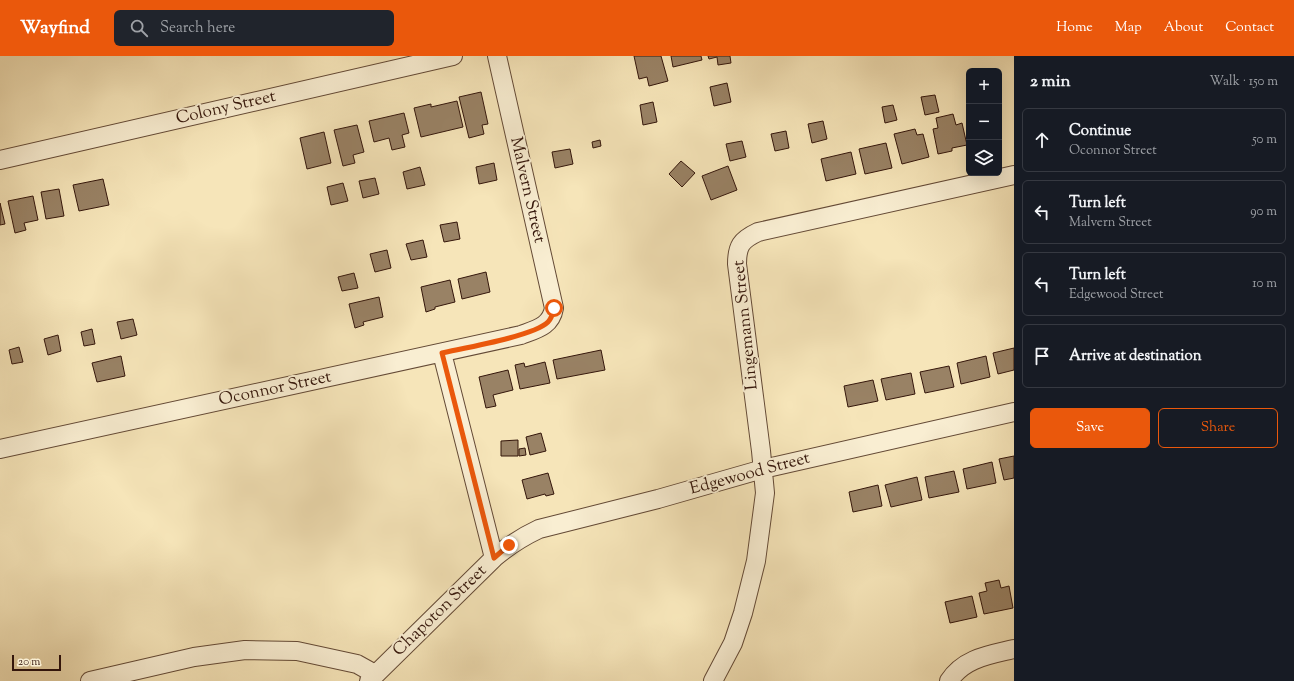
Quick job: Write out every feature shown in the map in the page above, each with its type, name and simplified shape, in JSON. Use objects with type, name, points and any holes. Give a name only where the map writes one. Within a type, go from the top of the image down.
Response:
[{"type":"street","name":"Colony Street","points":[[0,160],[453,56]]},
{"type":"street","name":"Malvern Street","points":[[497,56],[554,308],[552,316],[548,322]]},
{"type":"street","name":"Lingemann Street","points":[[713,681],[733,643],[743,613],[756,561],[764,493],[763,469],[737,264],[737,254],[740,244],[748,237],[758,232],[1014,174]]},
{"type":"street","name":"Oconnor Street","points":[[0,450],[521,335],[548,322]]},
{"type":"street","points":[[442,353],[494,558]]},
{"type":"street","name":"Edgewood Street","points":[[494,558],[509,545],[539,529],[658,499],[763,469],[1014,412]]},
{"type":"street","name":"Chapoton Street","points":[[372,678],[494,558]]},
{"type":"street","points":[[949,681],[959,669],[969,661],[1014,649]]},
{"type":"street","points":[[90,681],[194,657],[245,650],[297,650],[357,664],[372,678]]},
{"type":"building","points":[[634,56],[661,56],[668,81],[649,86],[647,77],[639,79]]},
{"type":"building","points":[[671,56],[701,56],[702,60],[673,67]]},
{"type":"building","points":[[708,56],[730,56],[731,63],[718,65],[717,57],[709,59]]},
{"type":"building","points":[[727,83],[731,102],[714,106],[710,87]]},
{"type":"building","points":[[481,92],[488,124],[482,125],[484,134],[469,138],[459,97]]},
{"type":"building","points":[[935,95],[939,112],[925,115],[921,97]]},
{"type":"building","points":[[457,101],[463,127],[421,137],[414,108],[431,104],[431,107]]},
{"type":"building","points":[[653,102],[657,122],[643,125],[640,105]]},
{"type":"building","points":[[893,105],[897,120],[885,123],[882,107]]},
{"type":"building","points":[[404,113],[409,133],[402,135],[405,147],[392,150],[389,138],[374,142],[369,121]]},
{"type":"building","points":[[953,114],[956,125],[962,123],[966,145],[952,148],[952,151],[938,154],[933,129],[938,128],[936,118]]},
{"type":"building","points":[[823,121],[827,139],[812,143],[808,124]]},
{"type":"building","points":[[357,125],[364,152],[353,155],[355,163],[343,166],[334,130]]},
{"type":"building","points":[[915,129],[917,135],[923,134],[929,157],[902,164],[894,134]]},
{"type":"building","points":[[786,131],[789,148],[775,151],[771,134]]},
{"type":"building","points":[[324,132],[331,163],[307,169],[300,138]]},
{"type":"building","points":[[600,140],[601,146],[593,148],[592,142]]},
{"type":"building","points":[[742,141],[746,157],[730,161],[726,144]]},
{"type":"building","points":[[886,143],[892,168],[865,174],[859,149]]},
{"type":"building","points":[[570,149],[573,164],[555,168],[552,152]]},
{"type":"building","points":[[851,152],[856,174],[826,181],[821,159]]},
{"type":"building","points":[[681,161],[695,173],[682,187],[669,174]]},
{"type":"building","points":[[494,163],[497,180],[479,184],[476,167]]},
{"type":"building","points":[[728,166],[737,190],[711,200],[702,176]]},
{"type":"building","points":[[420,167],[425,185],[407,189],[403,172]]},
{"type":"building","points":[[375,178],[379,194],[363,198],[359,181]]},
{"type":"building","points":[[103,179],[109,205],[79,211],[73,185]]},
{"type":"building","points":[[343,183],[348,201],[331,205],[327,187]]},
{"type":"building","points":[[59,189],[64,216],[46,219],[41,192]]},
{"type":"building","points":[[33,196],[38,220],[24,223],[26,230],[15,233],[8,201]]},
{"type":"building","points":[[0,203],[5,224],[0,225]]},
{"type":"building","points":[[457,222],[460,239],[444,242],[440,225]]},
{"type":"building","points":[[423,240],[427,257],[411,260],[406,244]]},
{"type":"building","points":[[387,250],[391,268],[375,272],[370,254]]},
{"type":"building","points":[[486,272],[490,292],[462,299],[458,279]]},
{"type":"building","points":[[354,273],[358,288],[342,291],[338,277]]},
{"type":"building","points":[[450,280],[455,302],[435,307],[435,309],[426,312],[421,287]]},
{"type":"building","points":[[379,297],[383,317],[363,322],[364,325],[355,328],[349,304]]},
{"type":"building","points":[[133,319],[137,335],[121,339],[117,322]]},
{"type":"building","points":[[92,329],[95,344],[84,346],[81,332]]},
{"type":"building","points":[[58,335],[61,351],[48,355],[44,339]]},
{"type":"building","points":[[19,347],[23,362],[12,364],[9,350]]},
{"type":"building","points":[[1014,348],[1014,370],[998,374],[993,353]]},
{"type":"building","points":[[601,350],[605,370],[557,379],[553,360]]},
{"type":"building","points":[[121,356],[125,376],[97,382],[92,363]]},
{"type":"building","points":[[986,356],[990,377],[961,384],[957,363]]},
{"type":"building","points":[[545,362],[550,383],[520,389],[515,365],[524,363],[525,367]]},
{"type":"building","points":[[949,366],[954,387],[925,393],[920,372]]},
{"type":"building","points":[[508,370],[513,390],[493,395],[496,406],[486,408],[479,377]]},
{"type":"building","points":[[911,373],[915,394],[886,400],[881,379]]},
{"type":"building","points":[[873,380],[878,401],[848,407],[844,386]]},
{"type":"building","points":[[541,433],[546,451],[530,455],[526,437]]},
{"type":"building","points":[[518,440],[518,456],[501,456],[501,441]]},
{"type":"building","points":[[525,448],[526,455],[519,456],[519,449]]},
{"type":"building","points":[[1014,456],[1014,478],[1004,480],[999,459]]},
{"type":"building","points":[[992,462],[996,483],[967,489],[963,469]]},
{"type":"building","points":[[954,471],[959,492],[929,498],[925,477]]},
{"type":"building","points":[[548,473],[554,494],[546,496],[545,494],[527,499],[522,480]]},
{"type":"building","points":[[917,477],[922,500],[891,507],[885,485]]},
{"type":"building","points":[[878,485],[882,506],[853,512],[849,492]]},
{"type":"building","points":[[999,580],[1001,588],[1009,586],[1013,608],[984,614],[979,593],[987,591],[985,583]]},
{"type":"building","points":[[972,596],[977,617],[950,623],[945,602]]},
{"type":"route","points":[[509,545],[494,558],[442,353],[521,335],[536,329],[548,322],[552,316],[554,308]]}]
